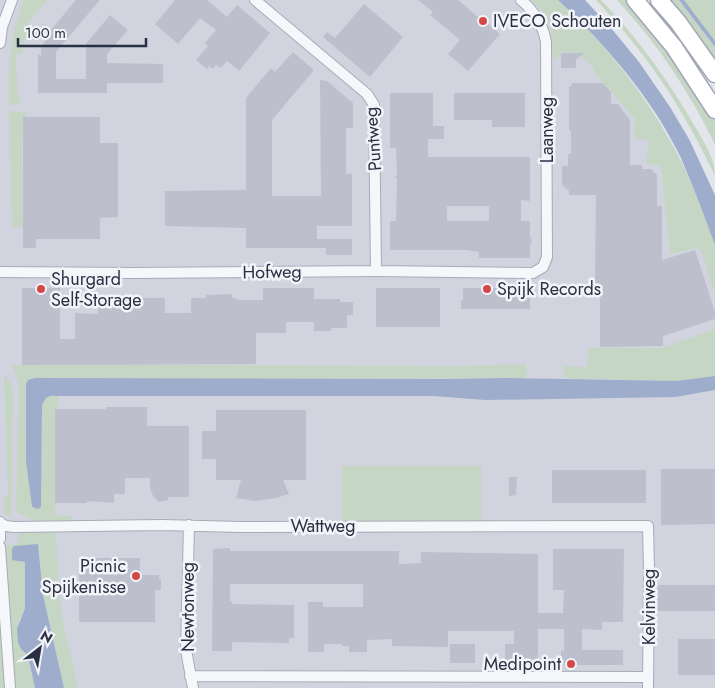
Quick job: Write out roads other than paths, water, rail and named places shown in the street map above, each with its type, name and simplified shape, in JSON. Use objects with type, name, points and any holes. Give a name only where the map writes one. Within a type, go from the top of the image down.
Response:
[{"type":"main road","points":[[635,0],[674,47],[715,110]]},
{"type":"main road","points":[[659,0],[678,22],[715,74]]},
{"type":"street","points":[[0,43],[2,27],[12,0]]},
{"type":"street","name":"Puntweg","points":[[255,0],[367,94],[374,105],[376,271]]},
{"type":"street","name":"Laanweg","points":[[521,0],[530,8],[544,28],[546,42],[547,258],[543,268]]},
{"type":"street","name":"Hofweg","points":[[0,272],[376,271],[533,273],[543,268]]},
{"type":"street","points":[[0,523],[0,539]]},
{"type":"street","name":"Wattweg","points":[[0,523],[14,527],[188,525],[648,526]]},
{"type":"street","name":"Newtonweg","points":[[188,525],[186,650],[193,688]]},
{"type":"street","name":"Kelvinweg","points":[[648,526],[648,683]]},
{"type":"street","points":[[0,546],[10,688]]},
{"type":"street","points":[[190,676],[648,683]]},
{"type":"water","points":[[558,0],[585,0],[639,62],[670,107],[689,139],[715,195],[715,245],[680,156],[656,113],[610,53]]},
{"type":"water","points":[[679,0],[684,0],[715,41],[715,47]]},
{"type":"water","points":[[715,376],[715,390],[675,397],[486,400],[433,396],[50,396],[46,398],[42,405],[41,507],[38,509],[32,506],[26,462],[26,384],[28,380],[35,378],[508,378],[677,381]]},
{"type":"water","points":[[38,544],[43,595],[64,688],[35,688],[28,656],[21,649],[18,642],[17,629],[25,608],[25,562],[12,560],[12,549],[14,546]]},
{"type":"place","name":"IVECO Schouten","points":[[483,21]]},
{"type":"place","name":"Shurgard Self-Storage","points":[[41,289]]},
{"type":"place","name":"Spijk Records","points":[[487,289]]},
{"type":"place","name":"Picnic Spijkenisse","points":[[136,576]]},
{"type":"place","name":"Medipoint","points":[[571,664]]}]
